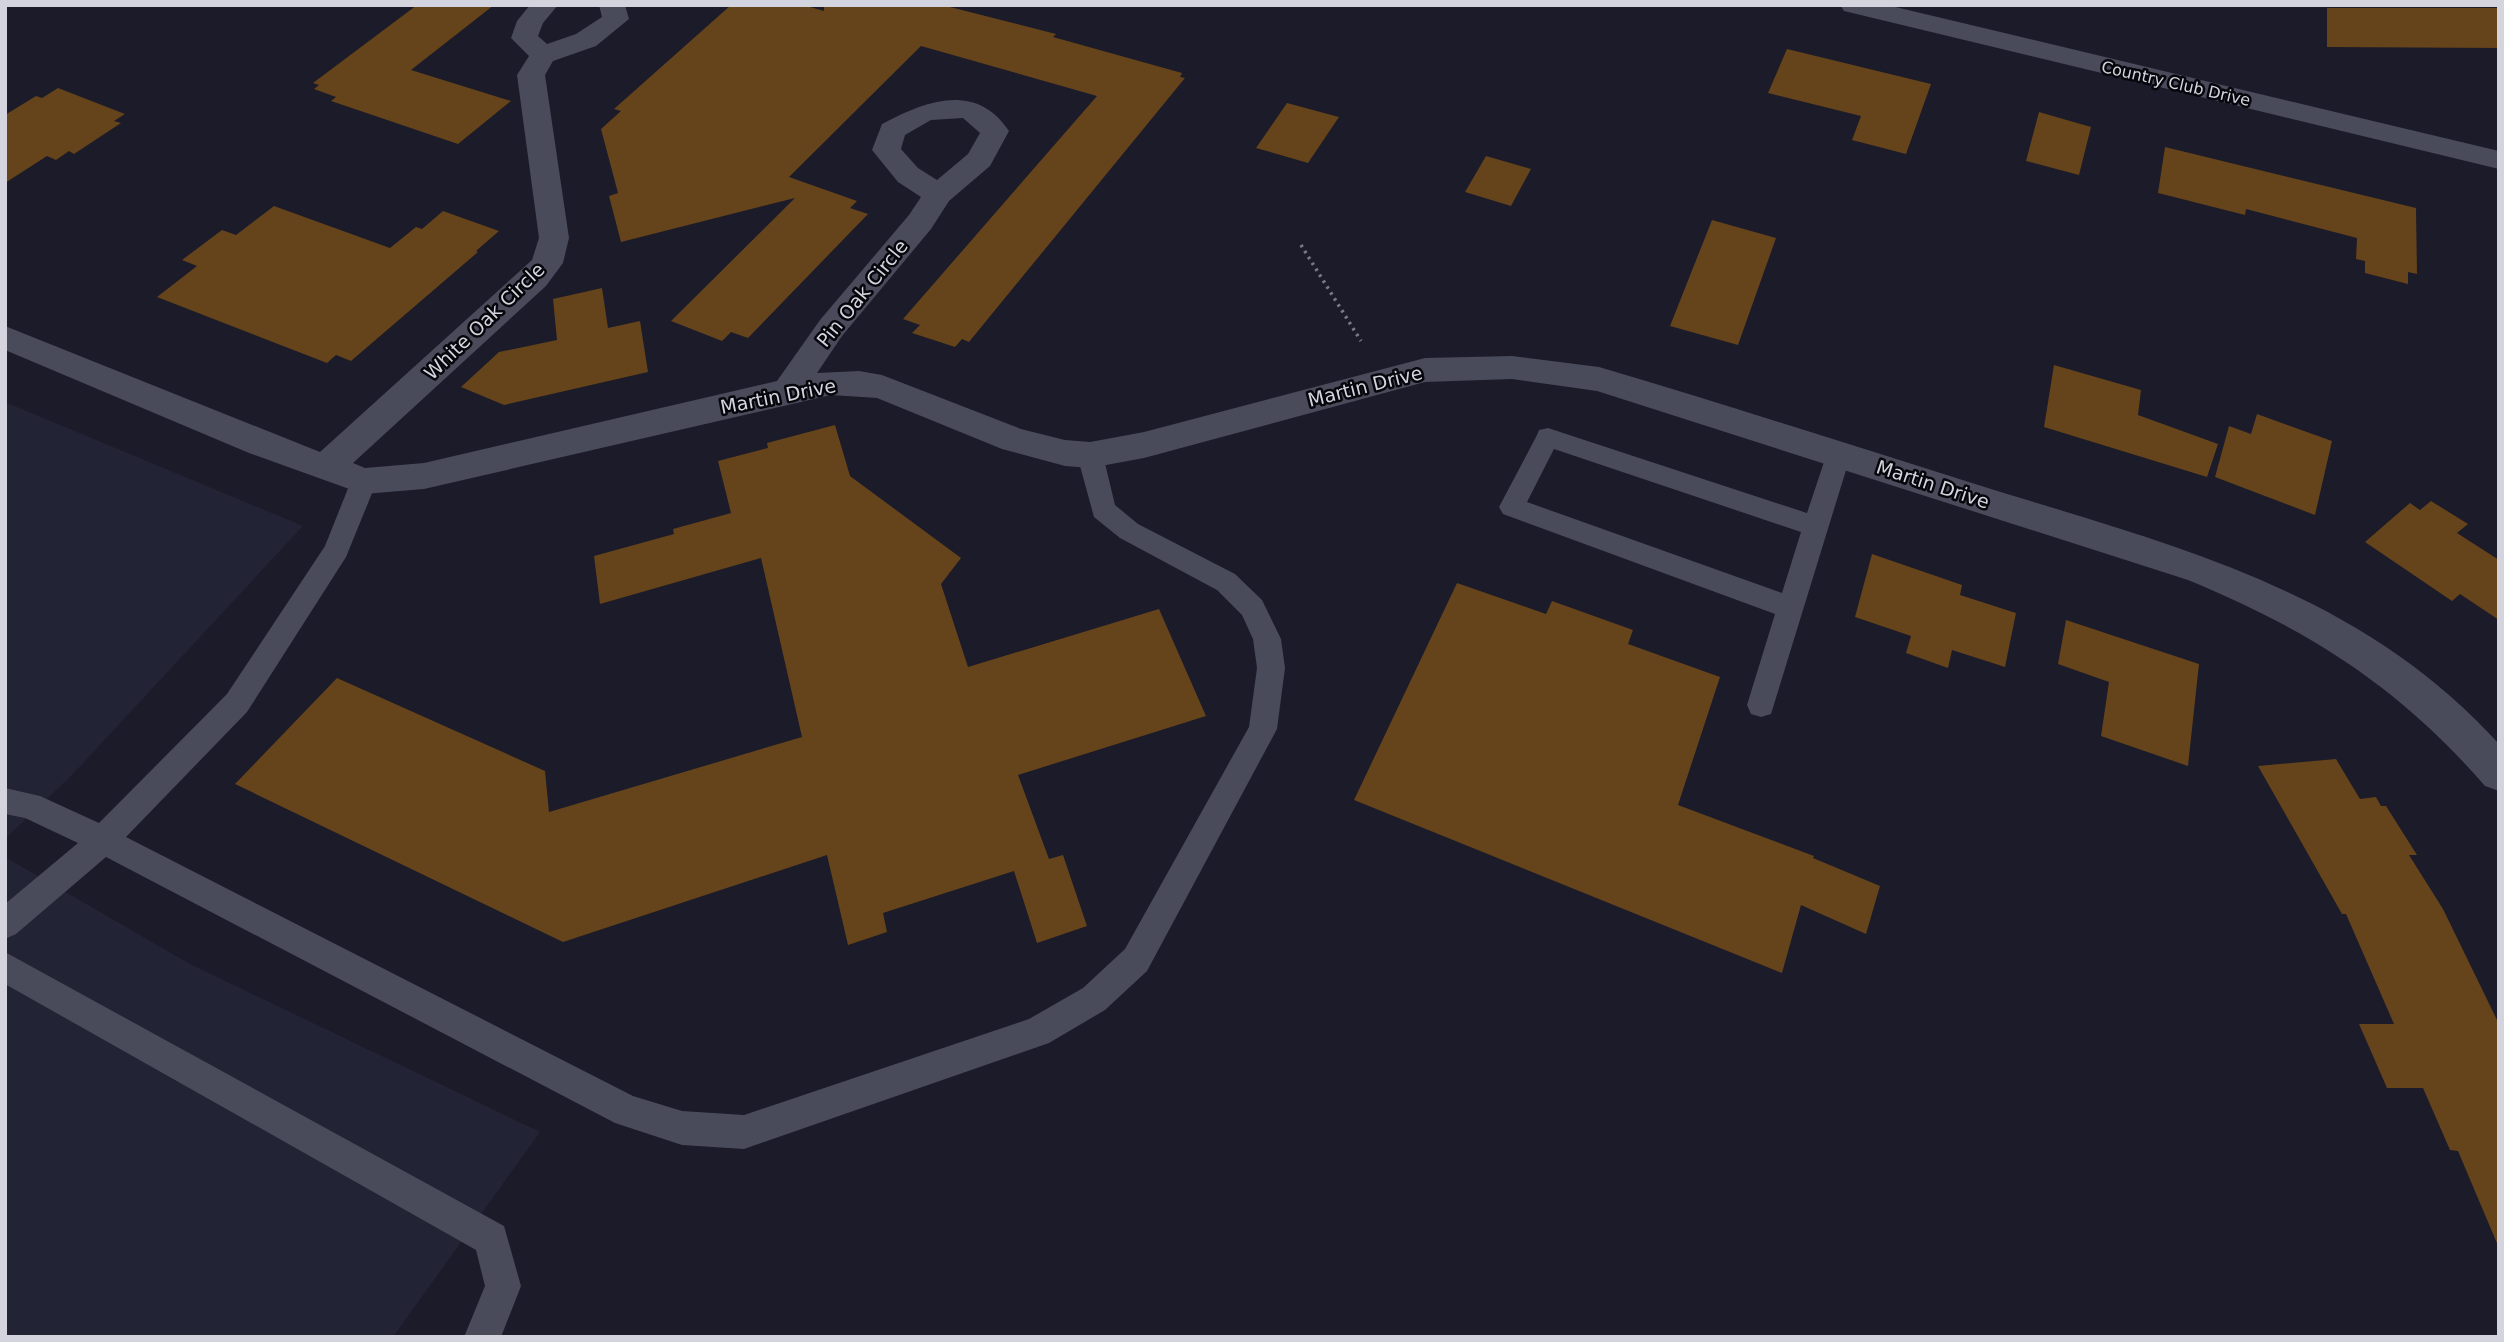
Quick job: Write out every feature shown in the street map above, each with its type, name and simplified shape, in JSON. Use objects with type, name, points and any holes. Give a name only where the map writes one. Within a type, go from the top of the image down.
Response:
[{"type":"street","points":[[545,5],[530,21],[524,38],[542,55],[586,40],[616,19],[612,5]]},
{"type":"street","name":"Country Club Drive","points":[[1853,5],[2499,160]]},
{"type":"street","name":"White Oak Circle","points":[[326,467],[535,278],[547,263],[554,238],[531,75],[542,55]]},
{"type":"street","name":"Pin Oak Circle","points":[[788,391],[831,328],[920,222],[937,194]]},
{"type":"street","name":"Martin Drive","points":[[5,337],[261,444],[365,481],[424,476],[831,383],[859,383],[882,387],[1014,440],[1065,453],[1090,455],[1131,448],[1425,370],[1473,365],[1521,366],[1599,379],[2200,569],[2284,604],[2360,648],[2408,682],[2444,713],[2499,773]]},
{"type":"lane","points":[[1791,608],[1511,508],[1548,437],[1814,526]]},
{"type":"lane","points":[[1760,705],[1838,454]]},
{"type":"lane","points":[[5,801],[29,805],[103,840],[627,1111],[681,1128],[744,1132],[1037,1032],[1094,999],[1136,960],[1263,729],[1271,668],[1267,639],[1252,608],[1226,582],[1129,531],[1103,510],[1090,455]]},
{"type":"lane","points":[[5,924],[103,840],[237,704],[337,550],[365,481]]},
{"type":"lane","points":[[5,967],[491,1239],[503,1286],[482,1337]]},
{"type":"path","points":[[1301,245],[1361,341]]},
{"type":"shaded area","points":[[5,402],[303,526],[72,775],[5,839]]},
{"type":"shaded area","points":[[5,857],[190,964],[540,1132],[393,1337],[5,1337]]},
{"type":"building","points":[[417,5],[494,5],[411,70],[511,101],[458,144],[331,101],[336,97],[314,89],[319,85],[313,83]]},
{"type":"building","points":[[731,5],[803,5],[824,11],[824,5],[942,5],[1056,34],[1053,37],[1182,73],[1180,77],[1185,78],[969,342],[962,339],[955,347],[912,333],[920,325],[903,319],[1097,96],[921,46],[789,177],[857,201],[850,208],[868,214],[748,338],[731,332],[722,341],[671,321],[795,198],[621,242],[609,196],[618,193],[601,129],[621,111],[614,109]]},
{"type":"building","points":[[2327,8],[2499,8],[2499,48],[2327,47]]},
{"type":"building","points":[[1787,49],[1931,84],[1906,154],[1852,140],[1861,116],[1768,93]]},
{"type":"building","points":[[58,88],[125,114],[114,121],[121,123],[74,154],[69,151],[56,160],[47,156],[5,183],[5,115],[36,96],[42,98]]},
{"type":"building","points":[[1287,103],[1339,117],[1308,163],[1256,148]]},
{"type":"building","points":[[2039,112],[2091,127],[2079,175],[2026,161]]},
{"type":"building","points":[[2165,147],[2416,208],[2417,274],[2408,272],[2408,284],[2365,273],[2365,261],[2356,259],[2357,238],[2246,209],[2245,215],[2158,193]]},
{"type":"building","points":[[1486,156],[1531,169],[1511,206],[1465,192]]},
{"type":"building","points":[[274,206],[390,248],[416,227],[422,229],[443,211],[499,231],[351,361],[336,355],[327,363],[157,297],[197,266],[182,260],[222,230],[236,235]]},
{"type":"building","points":[[1712,220],[1776,238],[1738,345],[1670,326]]},
{"type":"building","points":[[602,288],[608,328],[640,321],[648,372],[504,405],[461,387],[499,352],[557,340],[553,299]]},
{"type":"building","points":[[2054,365],[2141,390],[2138,415],[2218,444],[2207,477],[2044,427]]},
{"type":"building","points":[[2257,414],[2332,441],[2315,515],[2215,477],[2229,426],[2251,434]]},
{"type":"building","points":[[835,425],[850,476],[961,558],[941,584],[968,667],[1159,609],[1206,716],[1018,775],[1049,859],[1063,855],[1087,926],[1037,943],[1014,871],[883,913],[887,932],[848,945],[827,855],[563,942],[235,784],[337,678],[545,771],[549,812],[802,737],[761,558],[600,604],[594,556],[674,534],[673,529],[731,513],[718,461],[768,448],[767,443]]},
{"type":"building","points":[[2431,501],[2468,524],[2457,533],[2499,560],[2499,620],[2460,594],[2452,601],[2365,542],[2410,503],[2420,510]]},
{"type":"building","points":[[1872,554],[1962,585],[1960,595],[2016,613],[2005,667],[1952,650],[1948,668],[1906,653],[1911,636],[1855,617]]},
{"type":"building","points":[[1457,583],[1546,614],[1552,601],[1633,630],[1628,644],[1720,677],[1678,805],[1814,856],[1813,858],[1880,886],[1866,934],[1801,905],[1782,973],[1354,800]]},
{"type":"building","points":[[2066,620],[2199,664],[2188,766],[2101,736],[2109,682],[2058,664]]},
{"type":"building","points":[[2336,759],[2360,799],[2376,797],[2381,806],[2386,806],[2417,855],[2409,855],[2443,909],[2499,1024],[2499,1248],[2458,1151],[2450,1150],[2423,1088],[2387,1088],[2359,1024],[2394,1024],[2346,914],[2342,914],[2258,766]]}]
